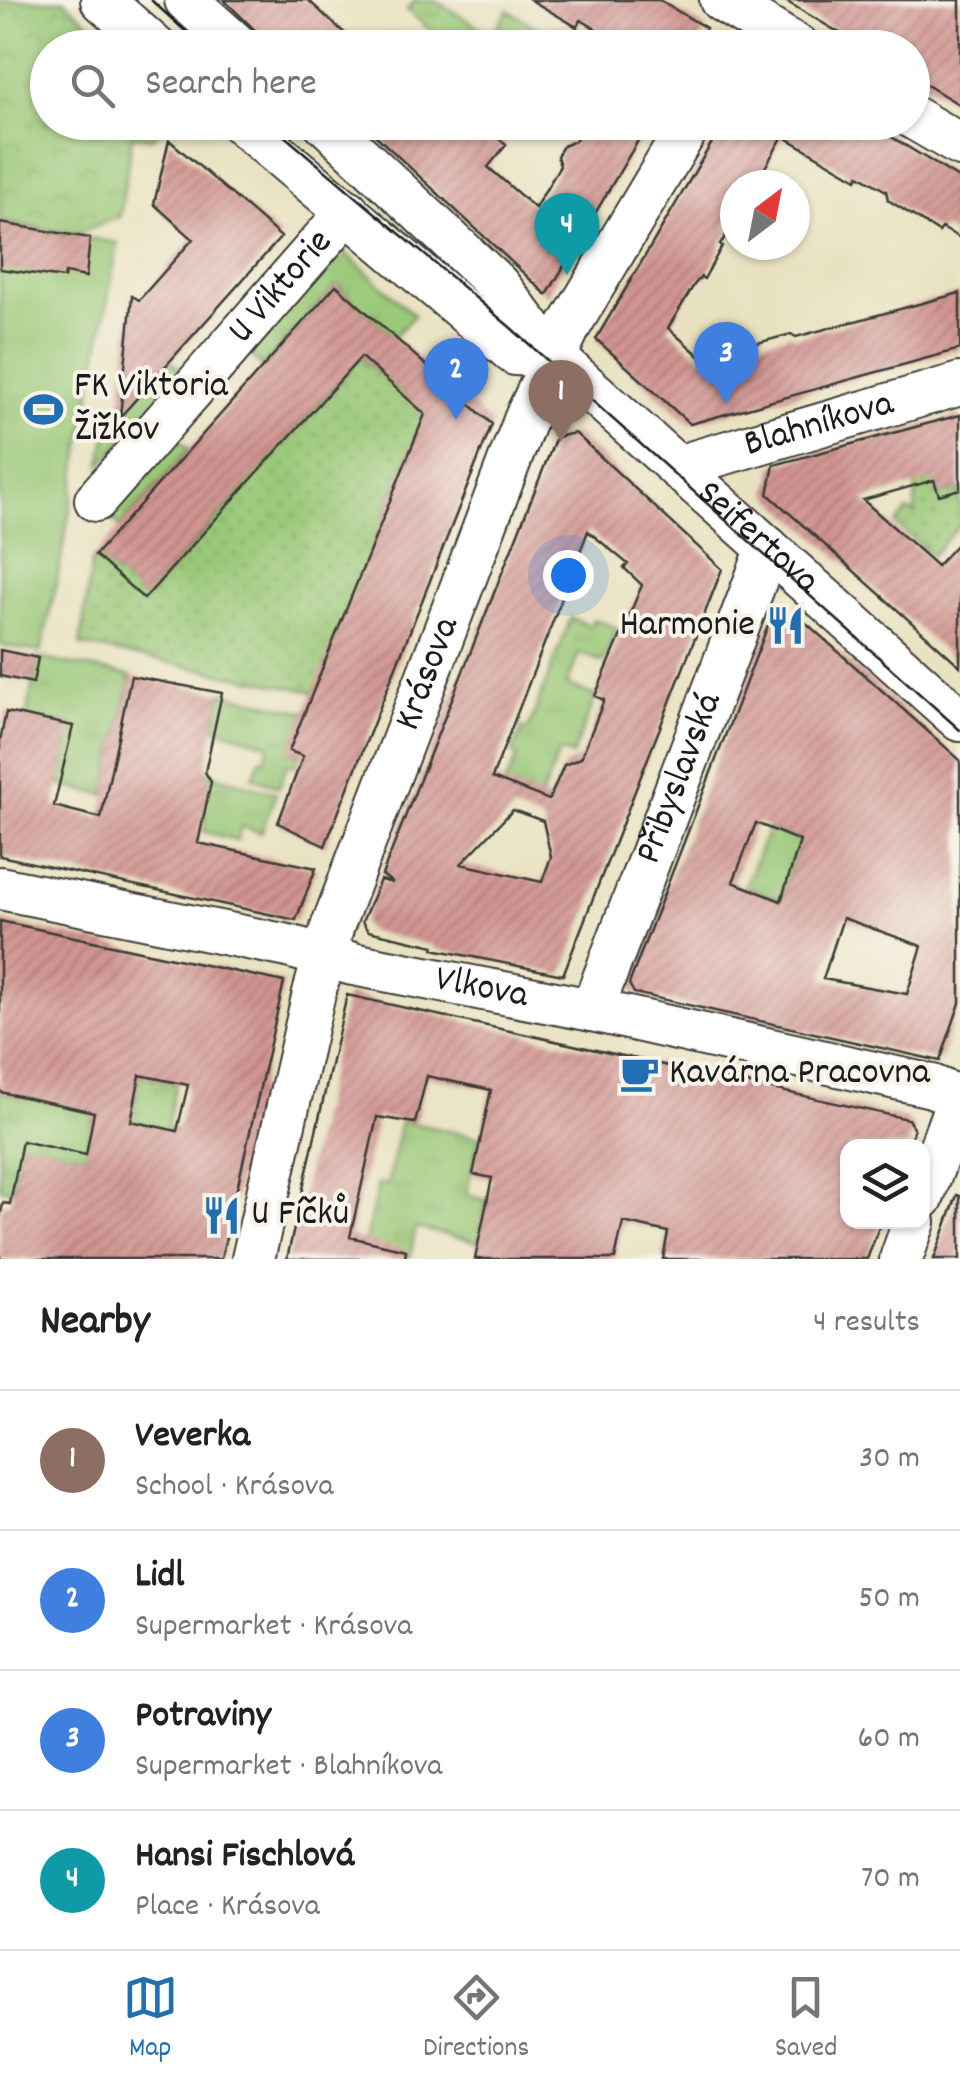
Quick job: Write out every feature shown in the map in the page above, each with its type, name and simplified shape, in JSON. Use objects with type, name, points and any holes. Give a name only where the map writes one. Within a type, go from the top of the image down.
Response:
[{"type":"street","points":[[102,0],[136,30]]},
{"type":"street","points":[[186,0],[220,30]]},
{"type":"street","points":[[262,140],[514,354],[553,356]]},
{"type":"street","name":"Seifertova","points":[[343,140],[498,285],[553,356],[960,720]]},
{"type":"street","name":"Krásova","points":[[253,1259],[324,956],[487,516],[553,356],[681,140]]},
{"type":"street","name":"U Viktorie","points":[[96,500],[348,211]]},
{"type":"street","name":"Blahníkova","points":[[678,467],[960,384]]},
{"type":"street","name":"Přibyslavská","points":[[592,1010],[768,548]]},
{"type":"street","name":"Vlkova","points":[[0,888],[592,1010],[932,1086],[960,1097]]},
{"type":"street","points":[[930,1177],[960,1097]]},
{"type":"street","points":[[901,1259],[912,1229]]},
{"type":"green space","points":[[0,0],[64,0],[97,30],[30,30],[30,140],[131,140],[120,216],[75,234],[0,222]]},
{"type":"green space","points":[[415,0],[434,0],[484,30],[430,30],[407,10]]},
{"type":"green space","points":[[508,10],[541,30],[495,30]]},
{"type":"green space","name":"FK Viktoria Žižkov","points":[[0,223],[118,243],[41,652],[0,645]]},
{"type":"green space","points":[[342,250],[414,315],[394,337],[336,285],[262,367],[251,351]]},
{"type":"green space","points":[[361,357],[425,414],[315,692],[80,645],[92,561],[96,556],[145,599]]},
{"type":"green space","points":[[170,360],[186,374],[101,465],[107,430]]},
{"type":"green space","points":[[168,430],[189,449],[120,527],[102,510]]},
{"type":"green space","points":[[934,477],[939,495],[960,489],[960,524],[932,556],[896,524],[907,511],[915,513],[916,481]]},
{"type":"green space","points":[[571,618],[590,626],[593,619],[617,628],[603,662],[579,653],[567,685],[596,696],[572,756],[560,751],[536,809],[506,783],[517,756],[512,753],[522,728],[528,730]]},
{"type":"green space","points":[[38,658],[131,676],[105,795],[59,785],[72,726],[52,721],[48,738],[23,733]]},
{"type":"green space","points":[[222,693],[306,712],[290,751],[299,755],[295,766],[287,764],[279,787],[253,777],[260,759],[265,760],[269,744],[215,728]]},
{"type":"green space","points":[[205,772],[276,793],[261,833],[241,826],[237,840],[204,832],[207,815],[196,812]]},
{"type":"green space","points":[[768,829],[800,841],[781,900],[745,886]]},
{"type":"green space","points":[[140,1075],[176,1083],[167,1127],[185,1132],[162,1239],[157,1127],[131,1121]]},
{"type":"green space","points":[[0,1092],[94,1112],[86,1155],[22,1142],[12,1190],[0,1188]]},
{"type":"green space","points":[[401,1121],[479,1137],[466,1195],[487,1200],[478,1242],[416,1228],[410,1257],[364,1247],[378,1184],[387,1185]]},
{"type":"building","points":[[224,0],[308,0],[341,30],[255,30]]},
{"type":"building","points":[[531,0],[659,0],[706,28],[598,30],[581,20],[577,27]]},
{"type":"building","points":[[784,0],[960,0],[960,105],[930,87],[930,30],[835,30]]},
{"type":"building","points":[[169,140],[281,237],[120,417],[132,296],[139,300],[193,239],[154,204]]},
{"type":"building","points":[[380,140],[501,140],[506,145],[488,167],[535,208],[560,166],[557,156],[563,146],[576,140],[638,140],[547,295]]},
{"type":"building","points":[[713,140],[781,140],[764,170],[720,170],[720,250],[668,328],[702,358],[960,293],[960,349],[690,424],[596,339]]},
{"type":"building","points":[[790,140],[896,140],[960,179],[960,238],[942,228],[939,232],[888,200],[886,191],[859,175],[857,179]]},
{"type":"building","points":[[0,223],[90,238],[86,277],[65,273],[64,278],[0,269]]},
{"type":"building","points":[[336,285],[492,424],[325,846],[278,823],[303,756],[289,751],[425,414],[361,357],[144,599],[95,555]]},
{"type":"building","points":[[960,415],[960,489],[939,495],[934,480],[863,500],[937,566],[960,541],[960,666],[768,494],[774,465]]},
{"type":"building","points":[[575,433],[722,569],[563,975],[433,949],[434,946],[368,931],[362,922],[380,880],[393,883],[382,875],[556,437]],"holes":[[[588,531],[628,564],[624,568],[642,585],[595,696],[604,700],[581,758],[564,765],[549,800],[492,778]],[[513,810],[543,821],[551,857],[542,882],[461,864]]]},
{"type":"building","points":[[796,614],[960,760],[960,1003],[940,1061],[634,993],[629,984],[770,620]],"holes":[[[756,823],[800,841],[781,901],[733,882]],[[843,918],[922,946],[907,994],[823,979]]]},
{"type":"building","points":[[0,650],[38,658],[33,683],[0,676]]},
{"type":"building","points":[[131,676],[222,693],[205,772],[211,782],[198,843],[316,868],[296,920],[0,856],[0,741],[6,712],[73,726],[54,806],[101,818]]},
{"type":"building","points":[[0,921],[284,982],[221,1259],[0,1259],[0,1219],[3,1203],[10,1204],[22,1141],[86,1155],[94,1112],[0,1092]],"holes":[[[140,1075],[188,1085],[177,1131],[131,1121]]]},
{"type":"building","points":[[347,995],[908,1119],[914,1129],[910,1139],[840,1139],[840,1229],[878,1229],[867,1259],[663,1259],[668,1232],[623,1222],[615,1259],[475,1259],[492,1178],[473,1174],[491,1090],[427,1076],[415,1123],[377,1117],[350,1237],[406,1250],[405,1259],[287,1259]]},
{"type":"building","points":[[957,1195],[960,1259],[934,1259]]},
{"type":"tram line","points":[[151,0],[184,30]]},
{"type":"tram line","points":[[289,140],[510,327],[960,730]]},
{"type":"place","name":"Hansi Fischlová","points":[[567,275]]},
{"type":"place","name":"Potraviny","points":[[726,404]]},
{"type":"place","name":"FK Viktoria Žižkov","points":[[44,409]]},
{"type":"place","name":"Lidl","points":[[456,420]]},
{"type":"place","name":"Veverka","points":[[561,442]]},
{"type":"place","name":"Harmonie","points":[[785,626]]},
{"type":"place","name":"Kavárna Pracovna","points":[[639,1074]]},
{"type":"place","name":"U Fíčků","points":[[221,1215]]}]
